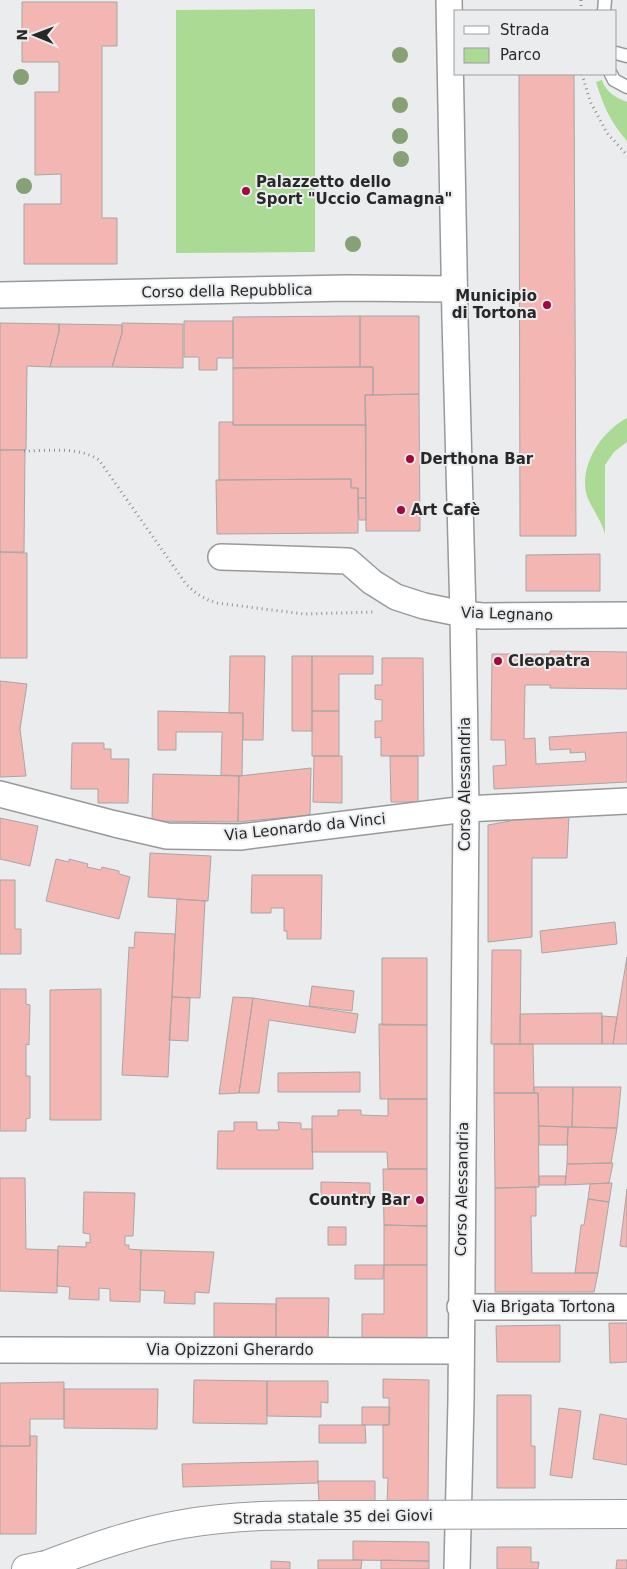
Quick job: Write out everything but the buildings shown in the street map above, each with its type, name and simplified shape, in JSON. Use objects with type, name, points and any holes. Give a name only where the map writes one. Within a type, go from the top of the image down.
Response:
[{"type":"main road","name":"Strada statale 35 dei Giovi","points":[[37,1568],[109,1542],[145,1532],[184,1524],[234,1518],[294,1515],[627,1514]]},
{"type":"street","name":"Corso Alessandria","points":[[449,0],[466,809],[457,1569]]},
{"type":"street","name":"Corso della Repubblica","points":[[0,295],[347,288],[454,289]]},
{"type":"street","name":"Via Legnano","points":[[221,557],[348,561],[372,582],[396,597],[424,606],[463,614],[483,616],[627,615]]},
{"type":"street","name":"Via Leonardo da Vinci","points":[[0,794],[167,836],[240,836],[466,809],[627,801]]},
{"type":"street","name":"Via Brigata Tortona","points":[[460,1307],[627,1307]]},
{"type":"street","name":"Via Opizzoni Gherardo","points":[[0,1350],[460,1351]]},
{"type":"lane","points":[[612,75],[614,80],[627,87]]},
{"type":"path","points":[[582,75],[590,101],[607,133],[627,155]]},
{"type":"path","points":[[24,451],[77,452]]},
{"type":"green space","name":"Palazzetto dello Sport \"Uccio Camagna\"","points":[[315,9],[315,252],[176,253],[176,10]]},
{"type":"green space","points":[[602,80],[612,94],[627,102],[627,141],[616,127],[605,106],[596,82]]},
{"type":"green space","points":[[627,418],[627,442],[614,452],[605,465],[605,534],[587,496],[585,485],[586,473],[594,451],[601,440],[609,431]]},
{"type":"place","name":"Palazzetto dello Sport \"Uccio Camagna\"","points":[[246,191]]},
{"type":"place","name":"Municipio di Tortona","points":[[547,305]]},
{"type":"place","name":"Derthona Bar","points":[[410,459]]},
{"type":"place","name":"Art Cafè","points":[[401,510]]},
{"type":"place","name":"Cleopatra","points":[[498,661]]},
{"type":"place","name":"Country Bar","points":[[420,1200]]}]
